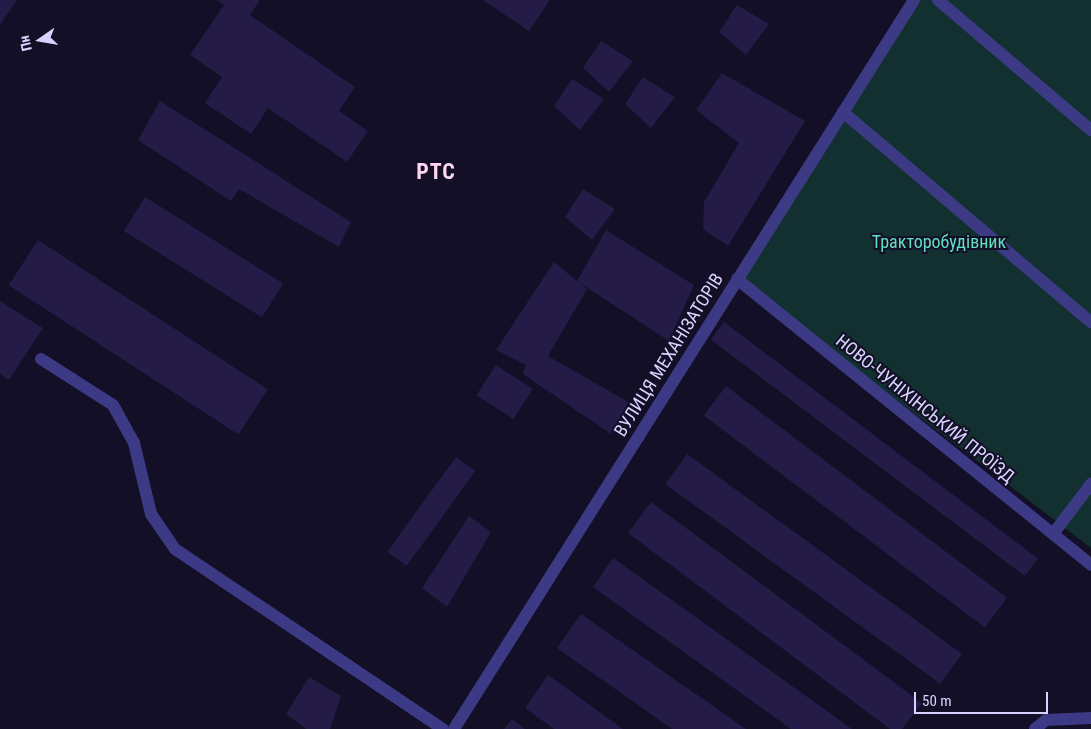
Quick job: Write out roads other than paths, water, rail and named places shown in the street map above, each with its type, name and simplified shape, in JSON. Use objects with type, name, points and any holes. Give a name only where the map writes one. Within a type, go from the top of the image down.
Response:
[{"type":"street","name":"ВУЛИЦЯ МЕХАНІЗАТОРІВ","points":[[454,729],[914,0]]},
{"type":"street","points":[[938,0],[1091,130]]},
{"type":"street","points":[[843,112],[1091,322]]},
{"type":"street","name":"НОВО-ЧУНІХІНСЬКИЙ ПРОЇЗД","points":[[738,279],[1091,565]]},
{"type":"street","points":[[41,359],[113,405],[134,444],[151,514],[175,549],[443,729]]},
{"type":"street","points":[[1053,534],[1091,484]]},
{"type":"street","points":[[1035,729],[1046,720],[1091,718]]},
{"type":"district","name":"РТС","points":[[436,172]]},
{"type":"park label","name":"Тракторобудівник","points":[[939,242]]}]
